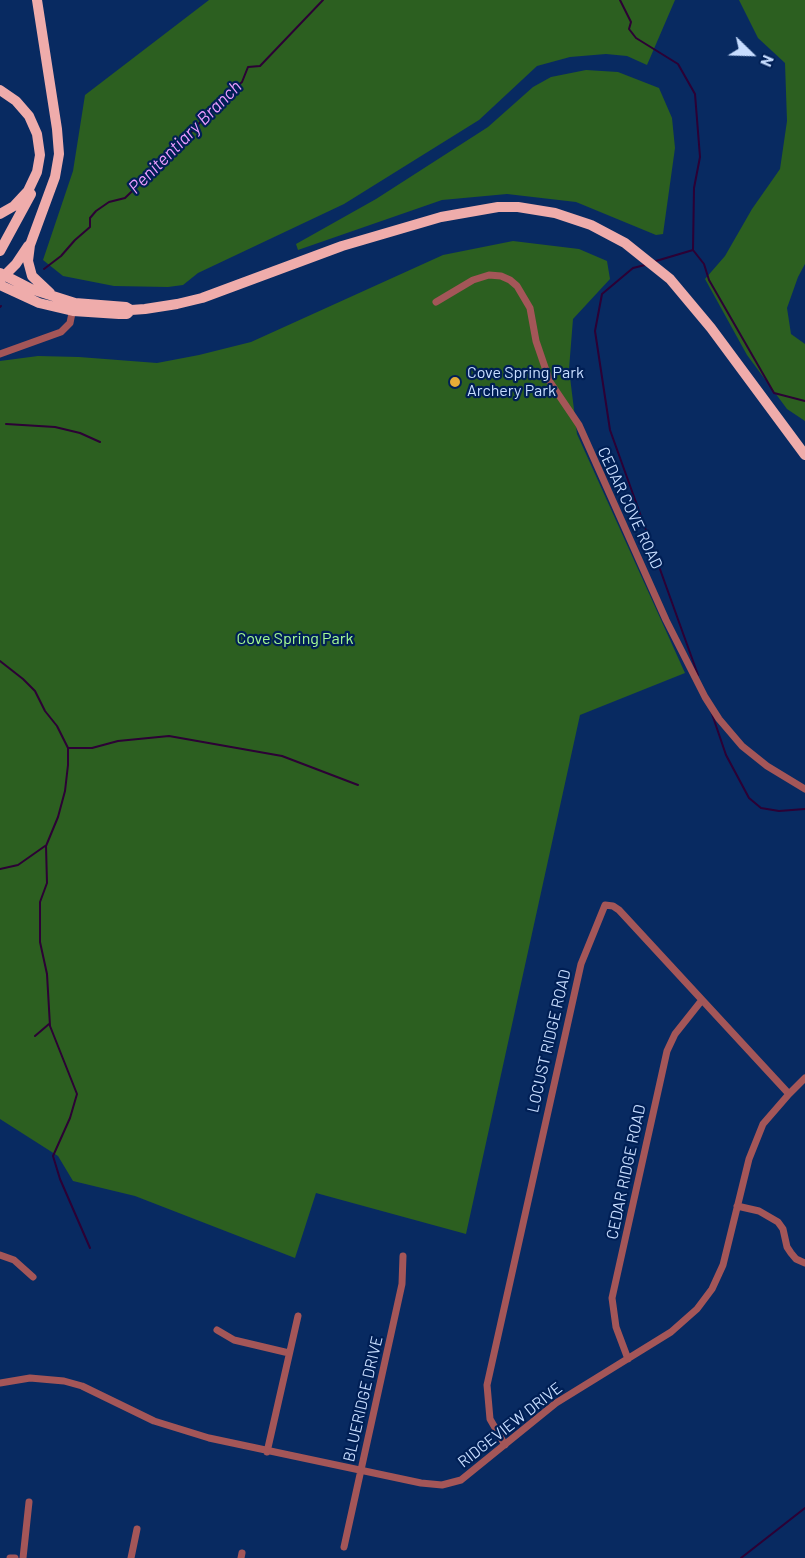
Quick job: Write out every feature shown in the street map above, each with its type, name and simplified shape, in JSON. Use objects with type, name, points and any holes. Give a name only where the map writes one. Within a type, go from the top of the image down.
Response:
[{"type":"highway","points":[[37,0],[59,154],[51,188],[33,236],[29,268],[39,285],[74,307]]},
{"type":"highway","points":[[0,90],[16,101],[29,116],[37,134],[39,159],[37,172],[28,191],[14,206],[0,214]]},
{"type":"highway","points":[[0,251],[34,186],[39,159]]},
{"type":"highway","points":[[1,279],[39,303],[126,314],[131,310],[161,307],[202,298],[342,246],[441,217],[498,207],[527,208],[555,213],[591,225],[616,238],[642,254],[670,279],[711,328],[805,455]]},
{"type":"highway","points":[[1,279],[21,258],[33,236]]},
{"type":"highway","points":[[1,279],[58,298]]},
{"type":"street","name":"CEDAR COVE ROAD","points":[[436,302],[473,280],[489,275],[510,279],[517,286],[530,308],[543,364],[550,382],[579,425],[606,490],[666,620],[705,697],[718,719],[742,746],[767,766],[805,789]]},
{"type":"street","points":[[0,354],[62,332],[68,326],[74,307]]},
{"type":"street","name":"LOCUST RIDGE ROAD","points":[[505,1444],[490,1419],[486,1385],[580,964],[605,905],[619,910],[789,1094]]},
{"type":"street","name":"CEDAR RIDGE ROAD","points":[[628,1359],[616,1327],[612,1298],[668,1051],[675,1034],[702,1000]]},
{"type":"street","name":"RIDGEVIEW DRIVE","points":[[0,1383],[30,1378],[64,1381],[82,1386],[166,1426],[267,1452],[422,1483],[442,1485],[461,1480],[556,1403],[671,1332],[697,1310],[723,1265],[749,1159],[764,1124],[805,1078]]},
{"type":"street","points":[[737,1206],[759,1211],[778,1222],[783,1229],[787,1247],[796,1259],[805,1263]]},
{"type":"street","points":[[0,1255],[14,1260],[33,1277]]},
{"type":"street","name":"BLUERIDGE DRIVE","points":[[344,1547],[402,1284],[404,1256]]},
{"type":"street","points":[[267,1452],[298,1316]]},
{"type":"street","points":[[217,1330],[234,1340],[289,1353]]},
{"type":"street","points":[[23,1558],[29,1502]]},
{"type":"street","points":[[131,1558],[137,1529]]},
{"type":"street","points":[[10,1558],[15,1558]]},
{"type":"green space","points":[[209,0],[675,0],[647,65],[627,56],[606,54],[570,57],[537,66],[479,120],[344,204],[198,273],[183,285],[114,286],[63,276],[43,260],[73,171],[85,95]]},
{"type":"green space","points":[[739,0],[805,0],[805,264],[787,308],[791,334],[805,344],[805,421],[787,409],[747,355],[705,279],[725,256],[752,209],[780,169],[787,121],[785,63],[758,38]]},
{"type":"green space","points":[[586,70],[618,72],[659,88],[672,118],[675,148],[663,234],[656,235],[576,202],[507,194],[442,200],[298,250],[296,244],[376,199],[488,127],[533,87],[551,77]]},
{"type":"green space","name":"Cove Spring Park","points":[[513,241],[579,249],[607,261],[610,279],[573,319],[569,369],[577,434],[685,673],[580,715],[466,1234],[316,1193],[295,1258],[135,1196],[73,1181],[58,1156],[0,1119],[0,361],[38,356],[157,363],[199,355],[251,342],[443,255]]},
{"type":"waterway","name":"Penitentiary Branch","points":[[44,269],[61,256],[90,227],[90,218],[96,211],[109,202],[125,198],[156,168],[161,159],[168,157],[217,104],[242,82],[248,67],[260,66],[323,0]]},
{"type":"waterway","points":[[620,0],[631,22],[629,29],[636,38],[678,64],[695,94],[700,157],[694,188],[693,250],[704,264],[709,280],[774,393],[805,401]]},
{"type":"waterway","points":[[656,261],[693,250]]},
{"type":"waterway","points":[[645,265],[633,268],[602,294],[595,331],[610,430],[698,675]]},
{"type":"waterway","points":[[6,424],[55,427],[80,433],[100,442]]},
{"type":"waterway","points":[[0,661],[35,691],[68,748],[65,791],[58,817],[46,846],[47,883],[40,902],[40,942],[47,974],[50,1026],[77,1094],[70,1118],[53,1156],[60,1179],[90,1248]]},
{"type":"waterway","points":[[711,711],[726,755],[749,798],[761,808],[779,811],[805,809]]},
{"type":"waterway","name":"Penitentiary Branch","points":[[68,748],[92,748],[118,741],[169,736],[282,756],[358,785]]},
{"type":"waterway","points":[[0,869],[18,865],[45,846]]},
{"type":"waterway","points":[[35,1036],[49,1024]]},
{"type":"waterway","points":[[741,1558],[805,1508]]},
{"type":"place","name":"Cove Spring Park Archery Park","points":[[455,382]]}]
